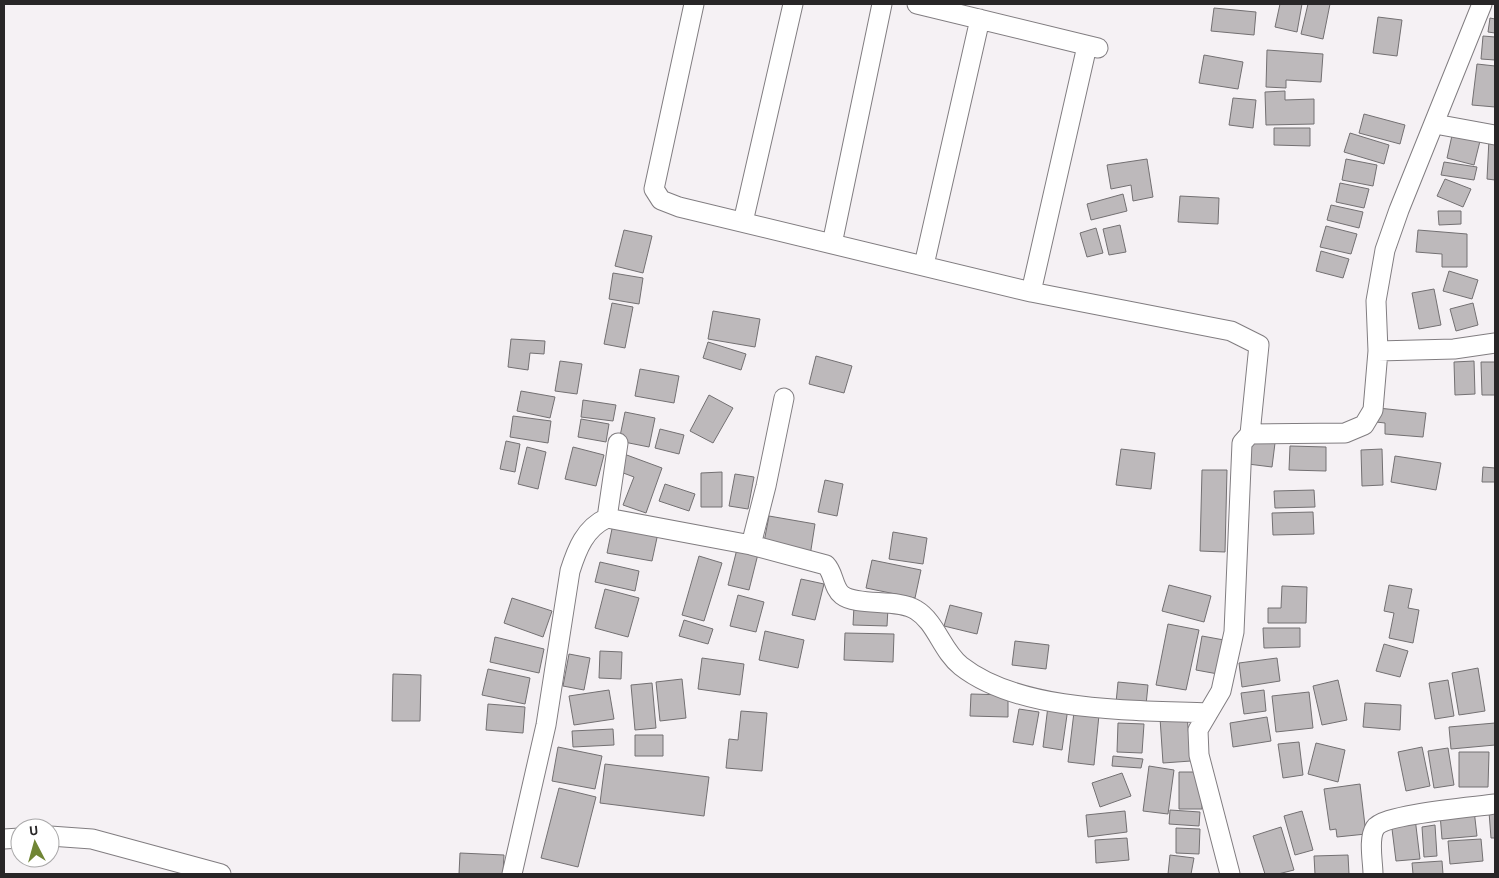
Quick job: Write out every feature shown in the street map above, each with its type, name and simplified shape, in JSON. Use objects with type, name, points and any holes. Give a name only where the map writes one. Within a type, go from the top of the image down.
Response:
[{"type":"street","points":[[694,4],[654,188],[657,196],[666,203],[1031,292],[1231,331],[1259,344],[1250,434]]},
{"type":"street","points":[[743,222],[793,4]]},
{"type":"street","points":[[832,244],[834,224],[882,4]]},
{"type":"street","points":[[917,4],[949,8],[980,19],[1092,47],[1031,292]]},
{"type":"street","points":[[1230,874],[1199,755],[1198,730],[1221,691],[1234,632],[1241,449],[1245,438],[1250,434],[1345,433],[1358,429],[1368,421],[1373,410],[1378,351],[1376,301],[1386,250],[1399,210],[1482,4]]},
{"type":"street","points":[[924,265],[980,19]]},
{"type":"street","points":[[1435,124],[1495,135]]},
{"type":"street","points":[[1378,351],[1454,349],[1495,343]]},
{"type":"street","points":[[751,545],[766,486],[784,398]]},
{"type":"street","points":[[607,518],[618,443]]},
{"type":"street","points":[[512,874],[546,725],[570,572],[576,552],[588,532],[596,523],[607,518],[751,545],[826,565],[832,574],[838,591],[848,598],[906,606],[918,611],[960,665],[996,684],[1022,694],[1086,708],[1208,713]]},
{"type":"street","points":[[1373,874],[1372,833],[1379,823],[1397,817],[1495,804]]},
{"type":"street","points":[[60,837],[92,839],[221,874]]},
{"type":"building","points":[[1280,4],[1302,4],[1297,32],[1275,27]]},
{"type":"building","points":[[1308,4],[1330,4],[1323,39],[1301,34]]},
{"type":"building","points":[[1214,8],[1256,12],[1254,35],[1211,31]]},
{"type":"building","points":[[1378,17],[1402,20],[1397,56],[1373,53]]},
{"type":"building","points":[[1490,18],[1495,19],[1495,33],[1488,32]]},
{"type":"building","points":[[1483,36],[1495,37],[1495,60],[1481,59]]},
{"type":"building","points":[[1267,50],[1323,54],[1321,82],[1286,80],[1286,88],[1266,87]]},
{"type":"building","points":[[1204,55],[1243,62],[1238,89],[1199,83]]},
{"type":"building","points":[[1477,64],[1495,66],[1495,107],[1472,105]]},
{"type":"building","points":[[1285,91],[1285,100],[1314,99],[1314,124],[1266,125],[1265,92]]},
{"type":"building","points":[[1233,98],[1256,100],[1253,128],[1229,125]]},
{"type":"building","points":[[1364,114],[1405,125],[1400,144],[1359,133]]},
{"type":"building","points":[[1274,128],[1310,128],[1310,146],[1274,145]]},
{"type":"building","points":[[1453,131],[1481,137],[1474,165],[1447,158]]},
{"type":"building","points":[[1350,133],[1389,145],[1384,164],[1344,152]]},
{"type":"building","points":[[1489,139],[1495,140],[1495,180],[1487,179]]},
{"type":"building","points":[[1147,159],[1153,197],[1133,201],[1131,185],[1111,189],[1107,165]]},
{"type":"building","points":[[1346,159],[1377,165],[1373,186],[1342,180]]},
{"type":"building","points":[[1444,162],[1477,167],[1474,180],[1441,175]]},
{"type":"building","points":[[1445,179],[1471,189],[1463,207],[1437,196]]},
{"type":"building","points":[[1340,183],[1369,189],[1364,208],[1336,202]]},
{"type":"building","points":[[1123,194],[1127,211],[1091,220],[1087,204]]},
{"type":"building","points":[[1180,196],[1219,198],[1218,224],[1178,222]]},
{"type":"building","points":[[1331,205],[1363,212],[1359,228],[1327,220]]},
{"type":"building","points":[[1438,211],[1461,211],[1461,224],[1439,225]]},
{"type":"building","points":[[1120,225],[1126,252],[1109,255],[1103,229]]},
{"type":"building","points":[[1326,226],[1357,234],[1351,254],[1320,247]]},
{"type":"building","points":[[1096,228],[1103,253],[1087,257],[1080,233]]},
{"type":"building","points":[[624,230],[652,236],[643,273],[615,266]]},
{"type":"building","points":[[1418,230],[1467,234],[1467,267],[1442,267],[1442,254],[1416,252]]},
{"type":"building","points":[[1321,251],[1349,259],[1343,278],[1316,271]]},
{"type":"building","points":[[1449,271],[1478,280],[1472,299],[1443,291]]},
{"type":"building","points":[[613,273],[643,278],[639,304],[609,299]]},
{"type":"building","points":[[1434,289],[1441,325],[1419,329],[1412,293]]},
{"type":"building","points":[[612,303],[633,307],[625,348],[604,344]]},
{"type":"building","points":[[1473,303],[1478,325],[1456,331],[1450,309]]},
{"type":"building","points":[[713,311],[760,319],[755,347],[708,339]]},
{"type":"building","points":[[511,339],[545,341],[544,354],[530,353],[528,370],[508,367]]},
{"type":"building","points":[[708,342],[746,354],[741,370],[703,358]]},
{"type":"building","points":[[816,356],[852,366],[844,393],[809,384]]},
{"type":"building","points":[[560,361],[582,364],[577,394],[555,391]]},
{"type":"building","points":[[1474,361],[1475,394],[1455,395],[1454,362]]},
{"type":"building","points":[[1481,362],[1495,362],[1495,395],[1482,395]]},
{"type":"building","points":[[640,369],[679,376],[674,403],[635,396]]},
{"type":"building","points":[[521,391],[555,397],[550,418],[517,411]]},
{"type":"building","points":[[709,395],[733,408],[713,443],[690,431]]},
{"type":"building","points":[[583,400],[616,405],[613,421],[581,417]]},
{"type":"building","points":[[1378,408],[1426,413],[1423,437],[1385,434],[1385,423],[1376,422]]},
{"type":"building","points":[[625,412],[655,418],[649,447],[619,441]]},
{"type":"building","points":[[513,416],[551,421],[548,443],[510,437]]},
{"type":"building","points":[[581,419],[609,424],[606,442],[578,437]]},
{"type":"building","points":[[660,429],[684,435],[679,454],[655,448]]},
{"type":"building","points":[[1250,440],[1275,443],[1272,467],[1248,464]]},
{"type":"building","points":[[506,441],[520,444],[515,472],[500,469]]},
{"type":"building","points":[[1290,446],[1326,447],[1326,471],[1289,470]]},
{"type":"building","points":[[527,447],[546,452],[538,489],[518,484]]},
{"type":"building","points":[[573,447],[604,455],[596,486],[565,479]]},
{"type":"building","points":[[1121,449],[1155,453],[1151,489],[1116,485]]},
{"type":"building","points":[[1382,449],[1383,485],[1362,486],[1361,450]]},
{"type":"building","points":[[624,454],[662,468],[646,513],[623,505],[634,477],[618,471]]},
{"type":"building","points":[[1395,456],[1441,463],[1436,490],[1391,482]]},
{"type":"building","points":[[1483,467],[1495,468],[1495,482],[1482,482]]},
{"type":"building","points":[[1202,470],[1227,470],[1225,552],[1200,551]]},
{"type":"building","points":[[722,472],[722,507],[701,507],[701,473]]},
{"type":"building","points":[[735,474],[754,477],[748,509],[729,506]]},
{"type":"building","points":[[825,480],[843,484],[837,516],[818,512]]},
{"type":"building","points":[[665,484],[695,494],[689,511],[659,501]]},
{"type":"building","points":[[1314,490],[1315,507],[1275,508],[1274,491]]},
{"type":"building","points":[[1313,512],[1314,534],[1273,535],[1272,513]]},
{"type":"building","points":[[769,516],[815,524],[810,556],[764,542]]},
{"type":"building","points":[[613,524],[658,533],[652,561],[607,553]]},
{"type":"building","points":[[893,532],[927,538],[923,564],[889,559]]},
{"type":"building","points":[[737,549],[758,554],[749,590],[728,585]]},
{"type":"building","points":[[699,556],[722,563],[704,621],[682,615]]},
{"type":"building","points":[[872,560],[921,570],[915,598],[866,588]]},
{"type":"building","points":[[600,562],[639,571],[635,591],[595,582]]},
{"type":"building","points":[[801,579],[824,584],[815,620],[792,615]]},
{"type":"building","points":[[1169,585],[1211,596],[1204,622],[1162,611]]},
{"type":"building","points":[[1389,585],[1412,589],[1408,608],[1419,610],[1413,643],[1389,638],[1394,613],[1384,611]]},
{"type":"building","points":[[1282,586],[1307,587],[1306,623],[1268,623],[1268,608],[1281,608]]},
{"type":"building","points":[[605,589],[639,598],[628,637],[595,628]]},
{"type":"building","points":[[738,595],[764,602],[756,632],[730,626]]},
{"type":"building","points":[[512,598],[552,611],[543,637],[504,623]]},
{"type":"building","points":[[950,605],[982,613],[977,634],[944,626]]},
{"type":"building","points":[[854,606],[888,608],[887,626],[853,625]]},
{"type":"building","points":[[684,620],[713,629],[708,644],[679,636]]},
{"type":"building","points":[[1168,624],[1199,630],[1186,690],[1156,685]]},
{"type":"building","points":[[1263,628],[1300,628],[1300,647],[1264,648]]},
{"type":"building","points":[[765,631],[804,640],[798,668],[759,660]]},
{"type":"building","points":[[845,633],[894,634],[893,662],[844,660]]},
{"type":"building","points":[[1202,636],[1224,640],[1218,674],[1196,670]]},
{"type":"building","points":[[495,637],[544,649],[539,673],[490,662]]},
{"type":"building","points":[[1015,641],[1049,645],[1046,669],[1012,665]]},
{"type":"building","points":[[1384,644],[1408,651],[1400,677],[1376,671]]},
{"type":"building","points":[[600,651],[622,652],[621,679],[599,678]]},
{"type":"building","points":[[569,654],[590,658],[584,690],[563,686]]},
{"type":"building","points":[[702,658],[744,664],[740,695],[698,689]]},
{"type":"building","points":[[1277,658],[1280,681],[1242,687],[1239,663]]},
{"type":"building","points":[[1478,668],[1485,711],[1459,715],[1452,673]]},
{"type":"building","points":[[488,669],[530,678],[525,704],[482,695]]},
{"type":"building","points":[[393,674],[421,675],[420,721],[392,721]]},
{"type":"building","points":[[682,679],[686,718],[660,721],[656,682]]},
{"type":"building","points":[[1338,680],[1347,720],[1322,725],[1313,686]]},
{"type":"building","points":[[1448,680],[1454,716],[1435,719],[1429,683]]},
{"type":"building","points":[[1118,682],[1148,685],[1146,705],[1116,703]]},
{"type":"building","points":[[652,683],[656,728],[635,730],[631,685]]},
{"type":"building","points":[[609,690],[614,719],[574,725],[569,696]]},
{"type":"building","points":[[1264,690],[1266,711],[1244,714],[1241,693]]},
{"type":"building","points":[[1309,692],[1313,728],[1276,732],[1272,696]]},
{"type":"building","points":[[971,694],[1008,695],[1008,717],[970,716]]},
{"type":"building","points":[[1365,703],[1401,705],[1400,730],[1363,727]]},
{"type":"building","points":[[488,704],[525,707],[523,733],[486,730]]},
{"type":"building","points":[[1048,706],[1068,708],[1062,750],[1043,747]]},
{"type":"building","points":[[1019,709],[1039,712],[1033,745],[1013,742]]},
{"type":"building","points":[[741,711],[767,713],[762,771],[726,768],[729,739],[738,740]]},
{"type":"building","points":[[1074,712],[1099,715],[1094,765],[1068,762]]},
{"type":"building","points":[[1187,716],[1191,761],[1163,763],[1160,718]]},
{"type":"building","points":[[1267,717],[1271,741],[1233,747],[1230,723]]},
{"type":"building","points":[[1118,723],[1144,724],[1142,753],[1117,752]]},
{"type":"building","points":[[1495,723],[1495,745],[1451,749],[1449,727]]},
{"type":"building","points":[[613,729],[614,745],[573,747],[572,731]]},
{"type":"building","points":[[635,735],[663,735],[663,756],[635,756]]},
{"type":"building","points":[[1299,742],[1303,775],[1283,778],[1278,744]]},
{"type":"building","points":[[1316,743],[1345,750],[1338,782],[1308,774]]},
{"type":"building","points":[[558,747],[602,756],[595,789],[552,781]]},
{"type":"building","points":[[1422,747],[1430,786],[1406,791],[1398,752]]},
{"type":"building","points":[[1448,748],[1454,785],[1434,788],[1428,751]]},
{"type":"building","points":[[1459,752],[1489,752],[1488,787],[1459,787]]},
{"type":"building","points":[[1113,756],[1143,759],[1141,768],[1112,766]]},
{"type":"building","points":[[605,764],[709,777],[704,816],[600,803]]},
{"type":"building","points":[[1149,766],[1174,770],[1168,814],[1143,811]]},
{"type":"building","points":[[1179,772],[1202,772],[1202,809],[1179,809]]},
{"type":"building","points":[[1122,773],[1131,796],[1100,807],[1092,783]]},
{"type":"building","points":[[1360,784],[1366,834],[1337,837],[1336,829],[1330,830],[1324,789]]},
{"type":"building","points":[[559,788],[596,797],[578,867],[541,858]]},
{"type":"building","points":[[1170,810],[1200,812],[1199,826],[1169,824]]},
{"type":"building","points":[[1474,810],[1477,836],[1442,839],[1440,814]]},
{"type":"building","points":[[1125,811],[1127,832],[1088,837],[1086,815]]},
{"type":"building","points":[[1302,811],[1313,850],[1295,855],[1284,816]]},
{"type":"building","points":[[1489,812],[1495,812],[1495,838],[1491,838]]},
{"type":"building","points":[[1415,818],[1420,859],[1396,861],[1391,821]]},
{"type":"building","points":[[1435,825],[1437,856],[1424,857],[1422,827]]},
{"type":"building","points":[[1281,827],[1294,870],[1278,874],[1265,874],[1253,836]]},
{"type":"building","points":[[1176,828],[1200,829],[1199,854],[1176,853]]},
{"type":"building","points":[[1127,838],[1129,860],[1096,863],[1095,840]]},
{"type":"building","points":[[1481,839],[1483,861],[1450,864],[1448,841]]},
{"type":"building","points":[[460,853],[504,855],[503,874],[459,874]]},
{"type":"building","points":[[1170,855],[1194,858],[1191,874],[1168,874]]},
{"type":"building","points":[[1348,855],[1349,874],[1315,874],[1314,856]]},
{"type":"building","points":[[1442,861],[1443,874],[1413,874],[1412,863]]}]
